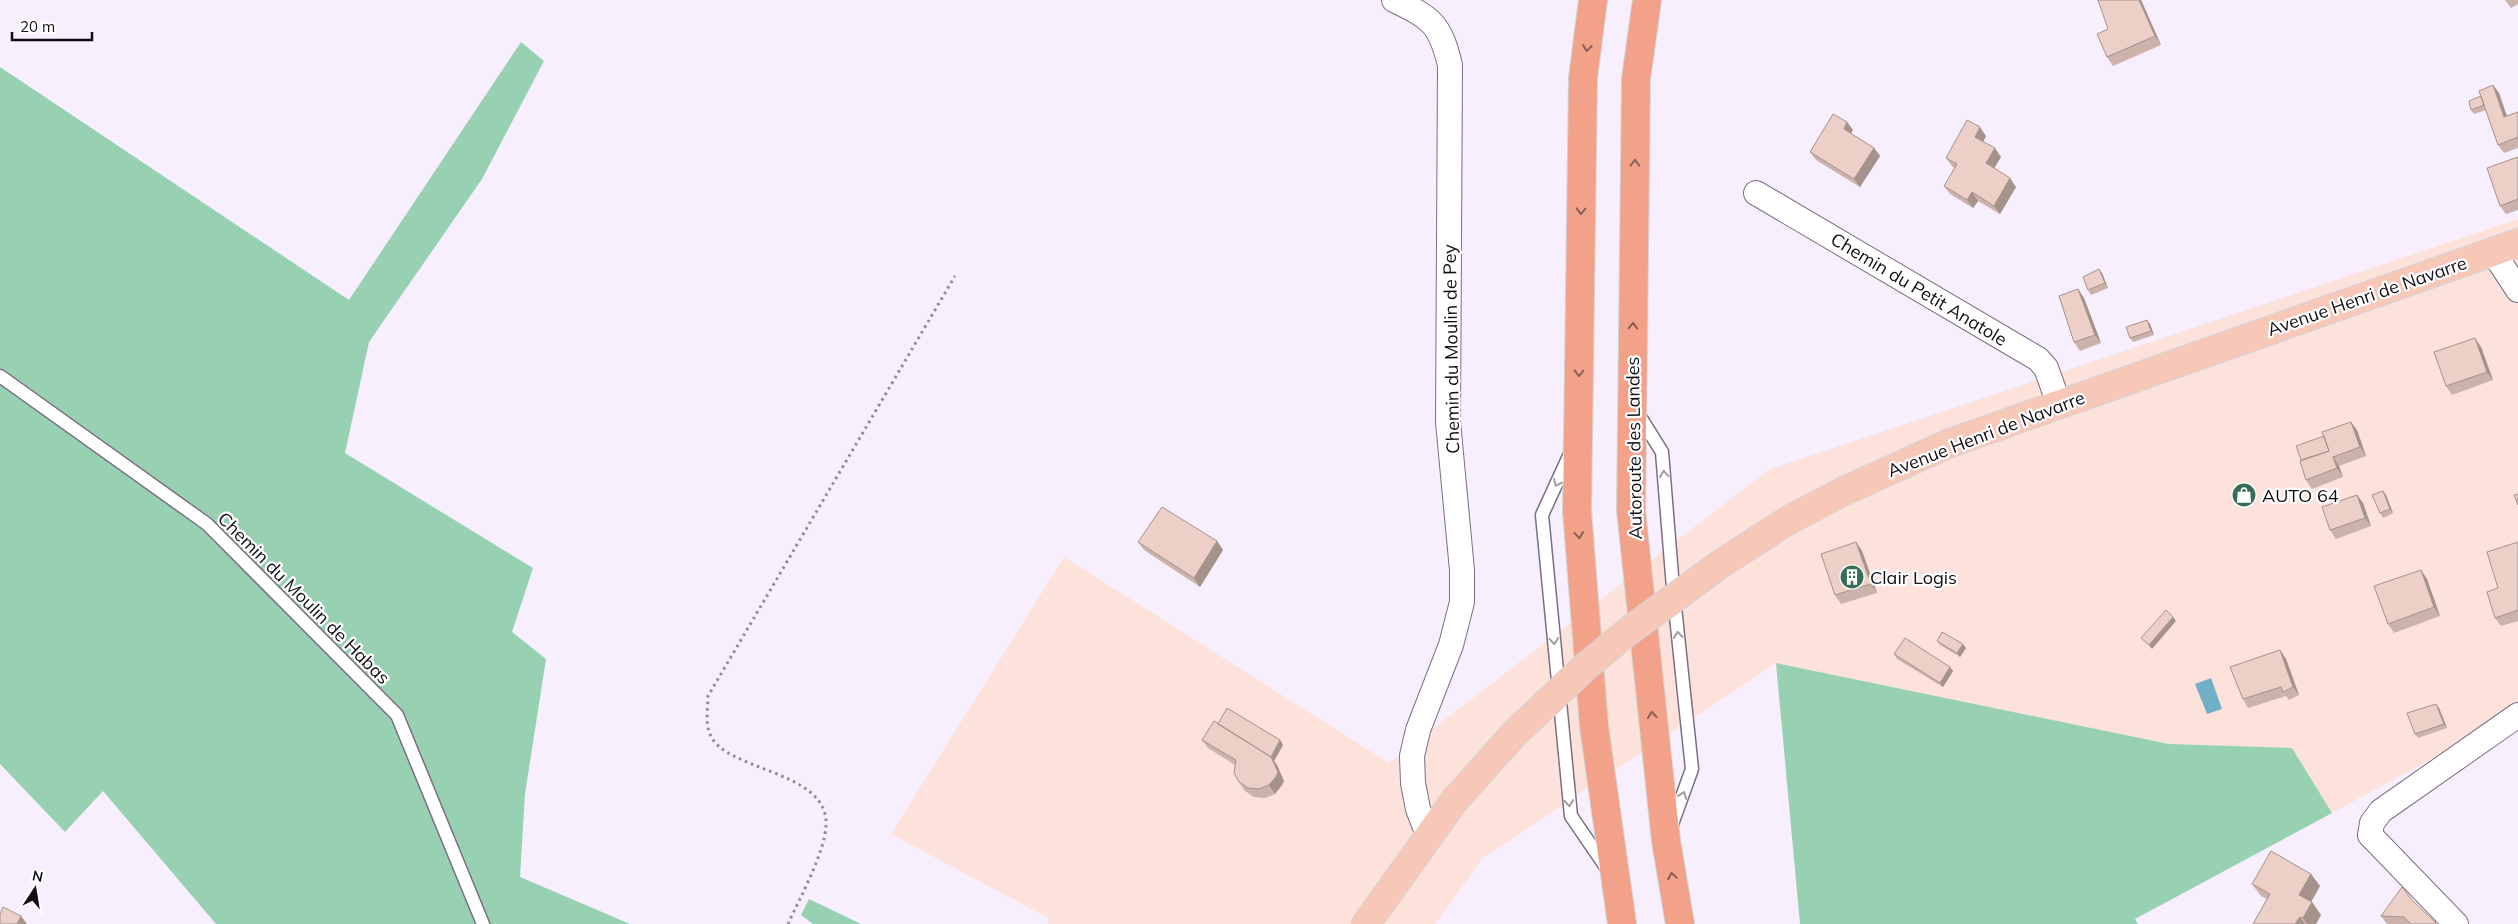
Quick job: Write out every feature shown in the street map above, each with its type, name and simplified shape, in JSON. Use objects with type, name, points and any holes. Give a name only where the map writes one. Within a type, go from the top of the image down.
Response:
[{"type":"highway","points":[[1593,0],[1583,78],[1577,511],[1594,726],[1622,924]]},
{"type":"highway","name":"Autoroute des Landes","points":[[1647,0],[1636,79],[1631,510],[1666,841],[1680,924]]},
{"type":"main road","name":"Avenue Henri de Navarre","points":[[1366,924],[1454,801],[1515,733],[1585,667],[1630,630],[1722,563],[1788,521],[1842,492],[1950,443],[2518,243]]},
{"type":"street","name":"Chemin du Moulin de Pey","points":[[1394,0],[1423,14],[1437,27],[1445,45],[1450,65],[1448,422],[1462,570],[1462,602],[1451,645],[1421,722],[1412,756],[1418,809],[1428,835]]},
{"type":"street","name":"Chemin du Petit Anatole","points":[[1756,193],[2038,359],[2050,375],[2059,404]]},
{"type":"street","points":[[2493,252],[2518,290]]},
{"type":"street","points":[[2456,924],[2370,835],[2372,823],[2381,811],[2518,715]]},
{"type":"lane","name":"Chemin du Moulin de Habas","points":[[0,376],[207,524],[397,715],[483,924]]},
{"type":"path","points":[[788,924],[819,851],[826,826],[826,813],[810,792],[780,775],[723,750],[710,735],[708,696],[955,276]]},
{"type":"shaded area","points":[[2518,219],[2518,712],[2332,813],[2291,748],[2169,744],[1776,663],[1483,858],[1435,924],[1047,924],[1050,919],[891,834],[1064,557],[1389,763],[1768,470]]},
{"type":"green space","points":[[521,42],[544,61],[482,179],[369,342],[345,453],[533,568],[512,632],[546,659],[525,794],[520,877],[630,924],[216,924],[103,791],[65,832],[0,764],[0,67],[349,300]]},
{"type":"green space","points":[[1776,663],[2169,744],[2292,748],[2332,813],[2135,919],[2138,924],[1800,924]]},
{"type":"green space","points":[[809,899],[861,924],[813,924],[801,915]]},
{"type":"water","points":[[2211,678],[2222,709],[2207,714],[2195,684]]},
{"type":"building","points":[[2098,0],[2139,0],[2155,36],[2107,57],[2097,34],[2108,29]]},
{"type":"building","points":[[2493,85],[2504,117],[2518,112],[2518,137],[2498,145],[2479,91]]},
{"type":"building","points":[[2481,96],[2484,105],[2471,110],[2469,101]]},
{"type":"building","points":[[1833,114],[1847,122],[1844,129],[1874,148],[1854,179],[1810,152]]},
{"type":"building","points":[[1967,120],[1980,127],[1975,137],[1995,148],[1986,163],[2010,178],[1994,206],[1972,192],[1967,200],[1944,186],[1957,164],[1946,158]]},
{"type":"building","points":[[2518,157],[2518,199],[2500,206],[2487,168]]},
{"type":"building","points":[[2099,269],[2105,283],[2088,290],[2083,277]]},
{"type":"building","points":[[2078,289],[2095,335],[2074,342],[2059,296]]},
{"type":"building","points":[[2147,320],[2151,331],[2130,338],[2126,327]]},
{"type":"building","points":[[2475,338],[2487,372],[2446,386],[2434,352]]},
{"type":"building","points":[[2351,422],[2360,447],[2333,457],[2337,468],[2306,480],[2300,461],[2329,451],[2322,432]]},
{"type":"building","points":[[2324,436],[2329,451],[2301,460],[2296,446]]},
{"type":"building","points":[[2383,491],[2390,509],[2380,513],[2372,495]]},
{"type":"building","points":[[2518,494],[2518,505],[2514,495]]},
{"type":"building","points":[[2357,495],[2365,518],[2330,530],[2322,507]]},
{"type":"building","points":[[1162,507],[1217,541],[1194,578],[1138,542]]},
{"type":"building","name":"Clair Logis","points":[[1856,542],[1871,584],[1835,595],[1821,554]]},
{"type":"building","points":[[2518,542],[2518,610],[2495,618],[2487,592],[2498,588],[2487,552]]},
{"type":"building","points":[[2421,570],[2434,607],[2388,624],[2374,586]]},
{"type":"building","points":[[2166,610],[2173,617],[2149,645],[2141,638]]},
{"type":"building","points":[[1942,632],[1963,644],[1957,653],[1937,641]]},
{"type":"building","points":[[1905,638],[1950,667],[1940,683],[1894,654]]},
{"type":"building","points":[[2280,650],[2293,687],[2283,692],[2281,687],[2243,699],[2230,667]]},
{"type":"building","points":[[2436,704],[2444,724],[2415,734],[2407,713]]},
{"type":"building","points":[[1227,708],[1280,740],[1271,757],[1218,724]]},
{"type":"building","points":[[1214,721],[1271,757],[1278,772],[1269,785],[1259,789],[1248,788],[1239,782],[1234,773],[1236,760],[1202,740]]},
{"type":"building","points":[[2271,851],[2311,874],[2299,895],[2312,902],[2303,918],[2300,917],[2295,924],[2253,924],[2270,894],[2252,884]]},
{"type":"building","points":[[2402,887],[2435,924],[2411,924],[2404,917],[2381,916]]},
{"type":"building","points":[[3,907],[21,916],[17,924],[0,924],[0,914]]},
{"type":"place","name":"AUTO 64","points":[[2244,495]]},
{"type":"place","name":"Clair Logis","points":[[1852,577]]}]
